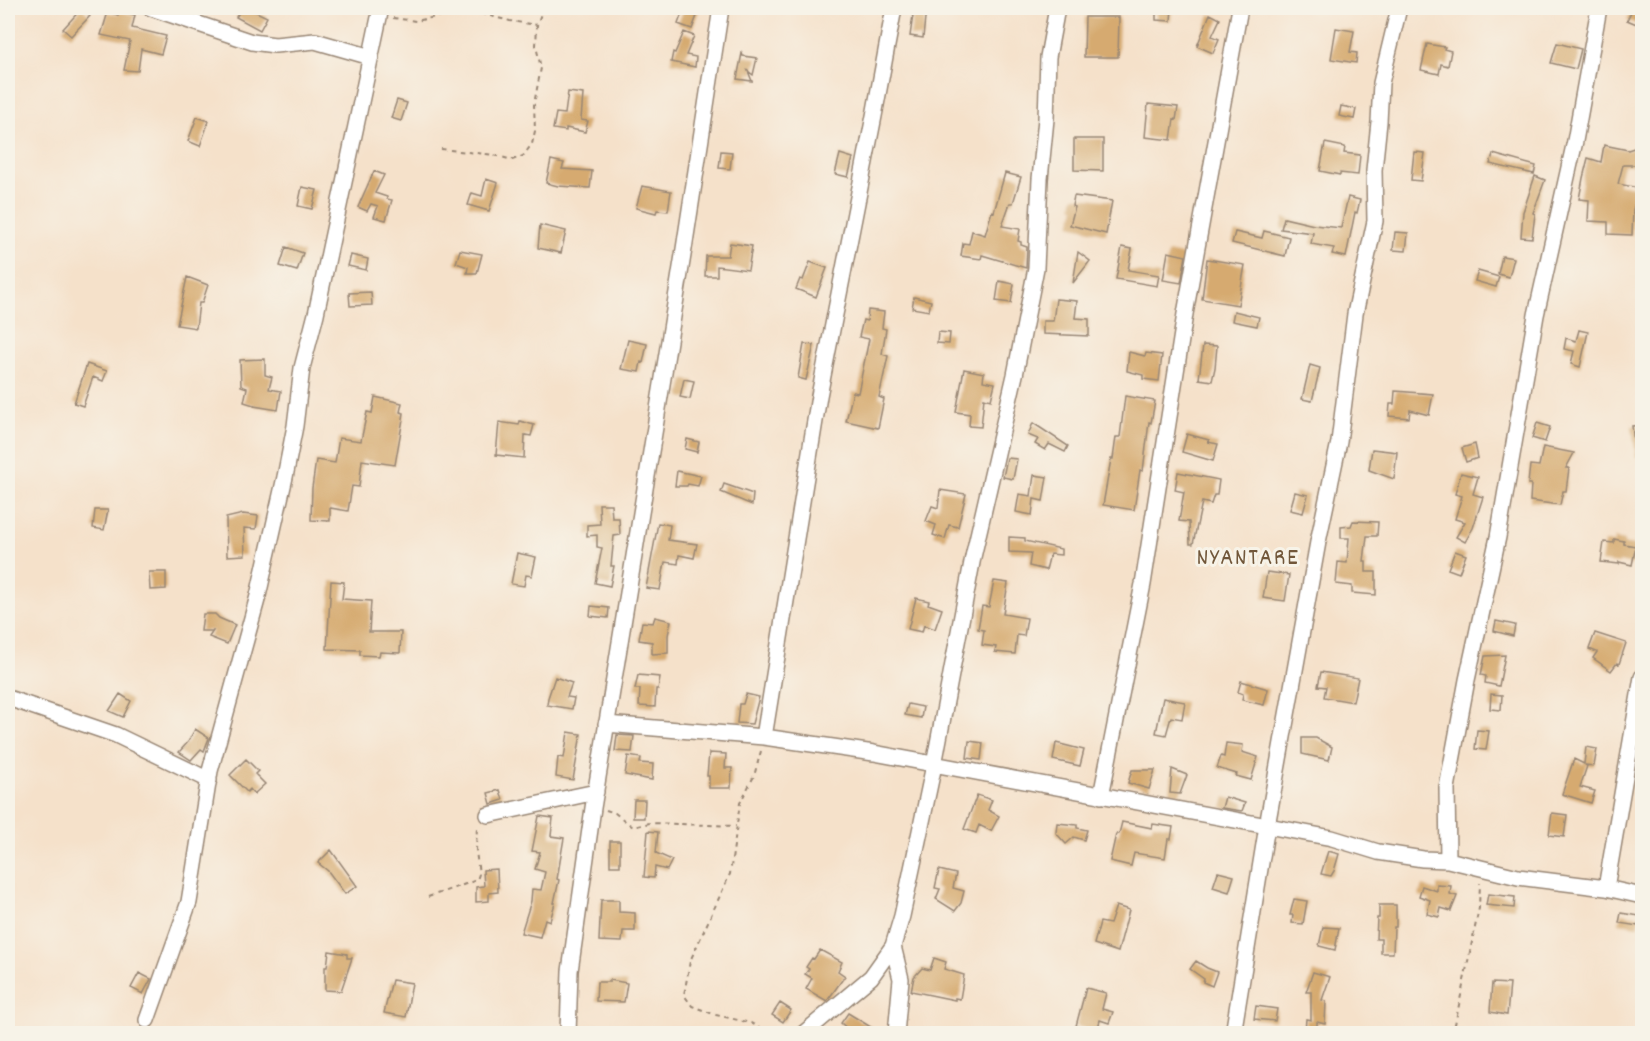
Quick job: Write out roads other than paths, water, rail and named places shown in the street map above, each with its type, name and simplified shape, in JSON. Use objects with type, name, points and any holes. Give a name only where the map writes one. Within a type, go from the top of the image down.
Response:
[{"type":"street","points":[[151,8],[252,42],[275,45],[315,41],[371,57]]},
{"type":"street","points":[[568,1034],[570,970],[593,808],[721,8]]},
{"type":"street","points":[[764,737],[819,396],[894,8]]},
{"type":"street","points":[[803,1034],[870,977],[893,946],[902,916],[974,557],[1015,375],[1036,268],[1048,57],[1057,8]]},
{"type":"street","points":[[1101,796],[1143,584],[1185,314],[1239,8]]},
{"type":"street","points":[[1233,1034],[1267,826],[1318,542],[1339,442],[1355,314],[1375,221],[1374,170],[1381,82],[1399,8]]},
{"type":"street","points":[[1448,860],[1447,788],[1467,680],[1498,537],[1536,315],[1575,141],[1599,8]]},
{"type":"street","points":[[147,1020],[189,902],[209,780],[258,596],[285,477],[295,426],[302,369],[381,12]]},
{"type":"street","points":[[1606,888],[1642,677]]},
{"type":"street","points":[[8,698],[116,735],[209,780]]},
{"type":"street","points":[[606,724],[764,737],[874,753],[1332,838],[1378,852],[1423,859],[1448,860],[1518,877],[1606,888],[1642,896]]},
{"type":"street","points":[[488,815],[596,792]]},
{"type":"street","points":[[893,946],[902,979],[896,1034]]},
{"type":"district","name":"NYANTARE","points":[[1248,559]]}]
